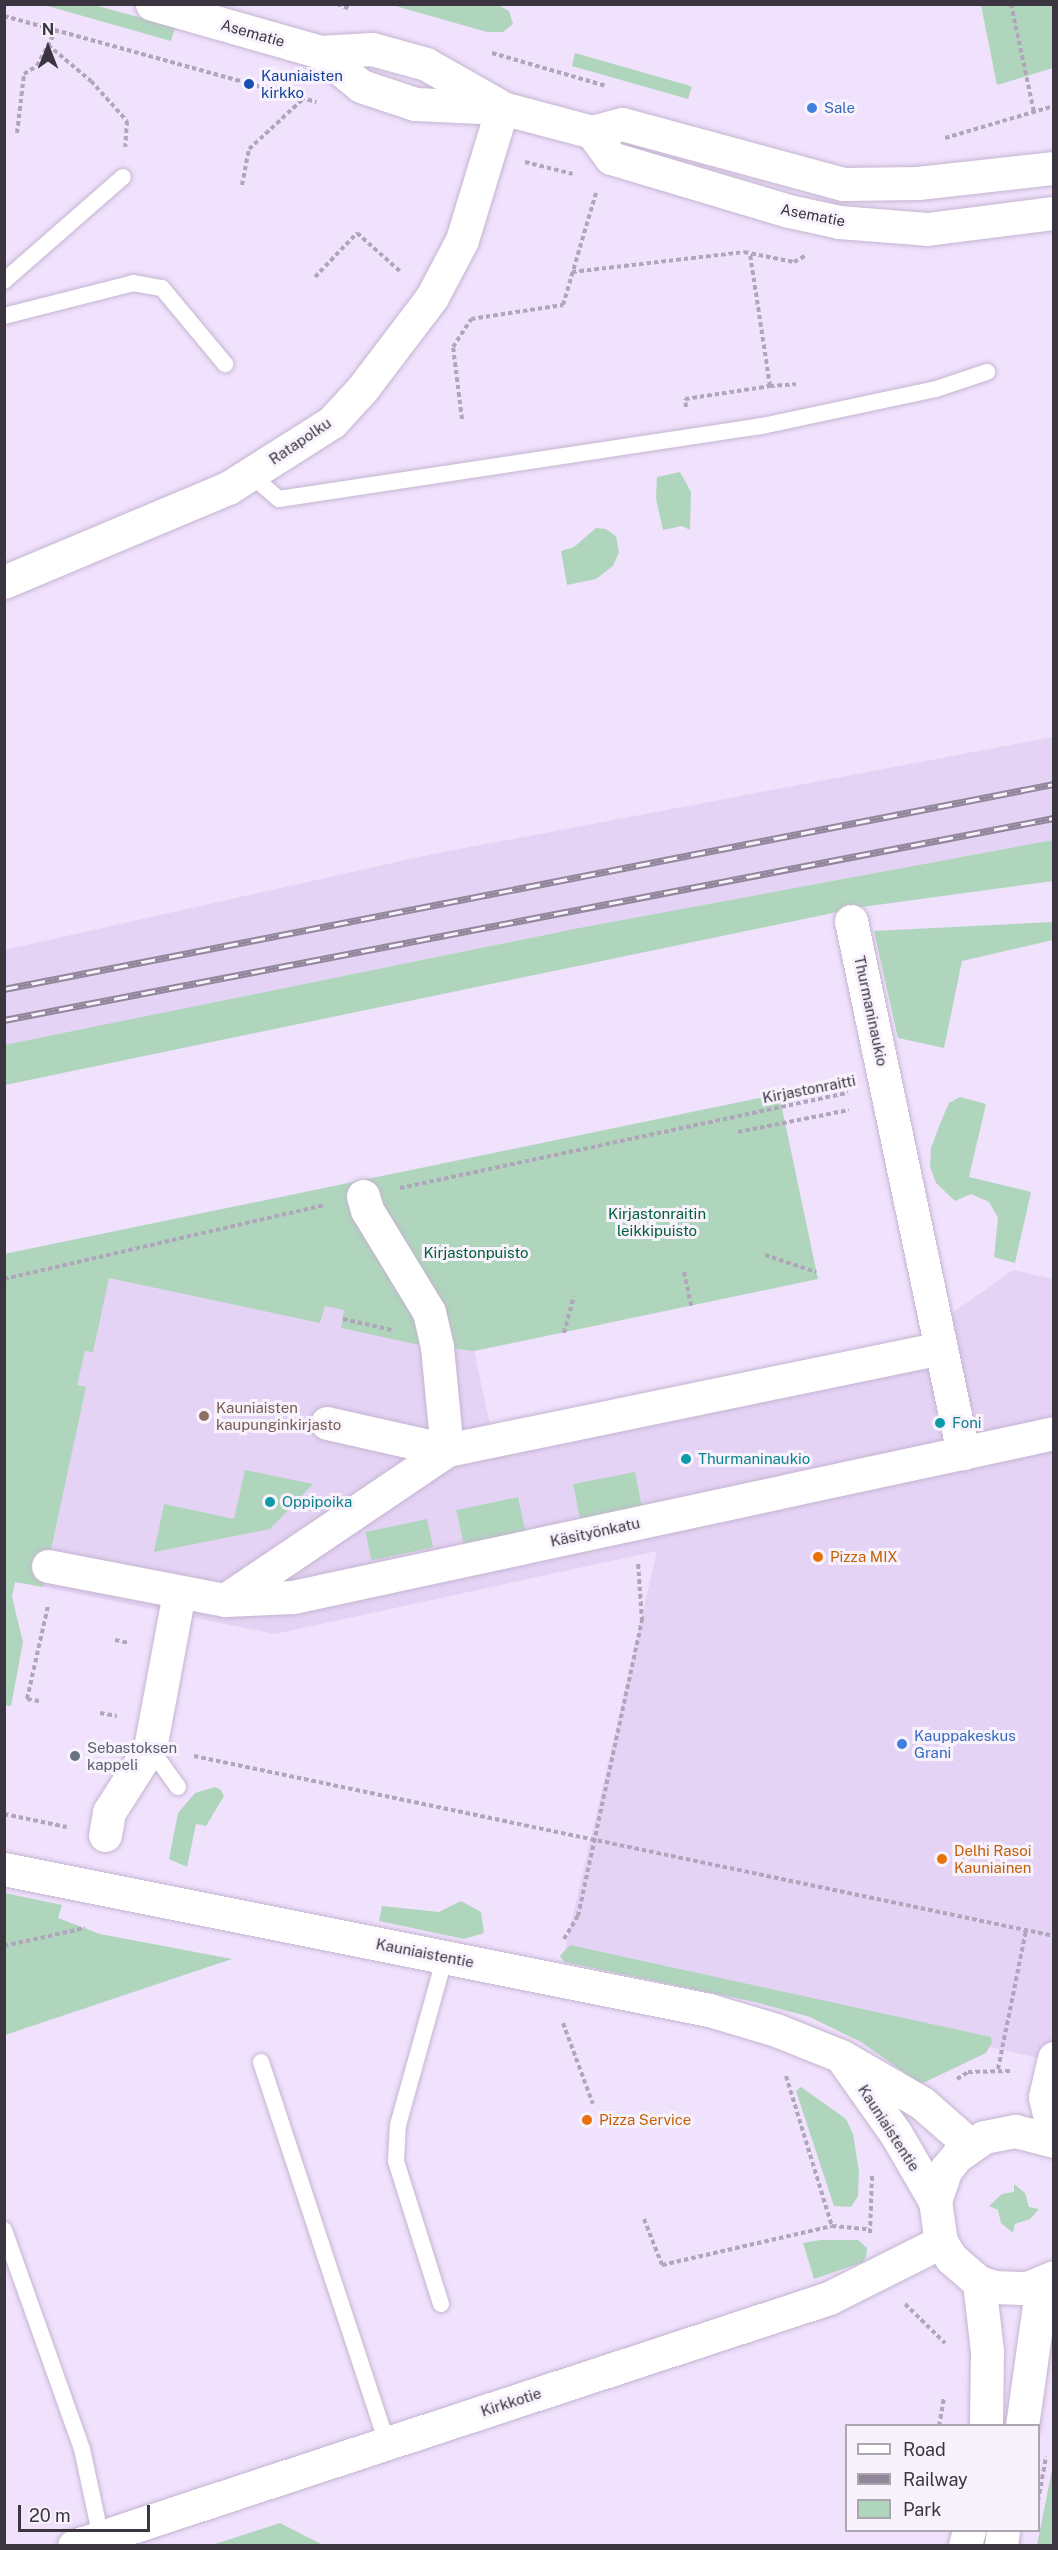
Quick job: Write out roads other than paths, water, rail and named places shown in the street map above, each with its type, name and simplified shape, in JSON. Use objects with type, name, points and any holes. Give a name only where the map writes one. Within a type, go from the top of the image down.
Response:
[{"type":"street","name":"Asematie","points":[[152,4],[320,52],[372,49],[426,64],[502,108],[592,132],[622,124],[843,184],[918,183],[1053,168]]},
{"type":"street","name":"Ratapolku","points":[[4,582],[228,488],[332,422],[363,388],[432,297],[462,240],[502,108]]},
{"type":"street","name":"Asematie","points":[[592,132],[611,158],[789,211],[839,222],[927,229],[1053,213]]},
{"type":"street","name":"Thurmaninaukio","points":[[851,921],[963,1453]]},
{"type":"street","points":[[363,1196],[367,1210],[429,1312],[435,1339],[447,1450]]},
{"type":"street","points":[[225,1600],[447,1450],[941,1348]]},
{"type":"street","points":[[327,1423],[447,1450]]},
{"type":"street","name":"Käsityönkatu","points":[[52,1567],[225,1600],[293,1597],[1053,1433]]},
{"type":"street","points":[[105,1835],[109,1812],[150,1748],[179,1593]]},
{"type":"street","name":"Kauniaistentie","points":[[4,1869],[709,2010],[776,2030],[841,2056],[922,2103],[970,2145]]},
{"type":"street","name":"Kauniaistentie","points":[[841,2056],[896,2134],[935,2201]]},
{"type":"street","points":[[1053,2058],[1045,2097],[1053,2136]]},
{"type":"street","points":[[1022,2424],[1048,2280],[1011,2289],[980,2282],[951,2258],[941,2242],[935,2201],[946,2169],[970,2145],[992,2135],[1015,2132],[1053,2141]]},
{"type":"street","name":"Kirkkotie","points":[[93,2543],[387,2443],[829,2298],[941,2242]]},
{"type":"street","points":[[980,2282],[987,2351],[986,2424]]},
{"type":"lane","points":[[4,281],[123,177]]},
{"type":"lane","points":[[4,316],[133,283],[162,288],[225,364]]},
{"type":"lane","points":[[250,474],[279,499],[762,426],[936,389],[987,372]]},
{"type":"lane","points":[[150,1748],[178,1786]]},
{"type":"lane","points":[[441,2304],[396,2161],[398,2125],[445,1957]]},
{"type":"lane","points":[[261,2062],[387,2443]]},
{"type":"lane","points":[[4,2230],[82,2449],[93,2543]]},
{"type":"railway","points":[[4,989],[1054,784]]},
{"type":"railway","points":[[4,1020],[1054,818]]},
{"type":"place","name":"Kauniaisten kirkko","points":[[249,84]]},
{"type":"place","name":"Sale","points":[[812,108]]},
{"type":"place","name":"Kauniaisten kaupunginkirjasto","points":[[204,1416]]},
{"type":"place","name":"Foni","points":[[940,1423]]},
{"type":"place","name":"Thurmaninaukio","points":[[686,1459]]},
{"type":"place","name":"Oppipoika","points":[[270,1502]]},
{"type":"place","name":"Pizza MIX","points":[[818,1557]]},
{"type":"place","name":"Kauppakeskus Grani","points":[[902,1744]]},
{"type":"place","name":"Sebastoksen kappeli","points":[[75,1756]]},
{"type":"place","name":"Delhi Rasoi Kauniainen","points":[[942,1859]]},
{"type":"place","name":"Pizza Service","points":[[587,2120]]},
{"type":"park label","name":"Kirjastonraitin leikkipuisto","points":[[657,1222]]},
{"type":"park label","name":"Kirjastonpuisto","points":[[476,1253]]}]
